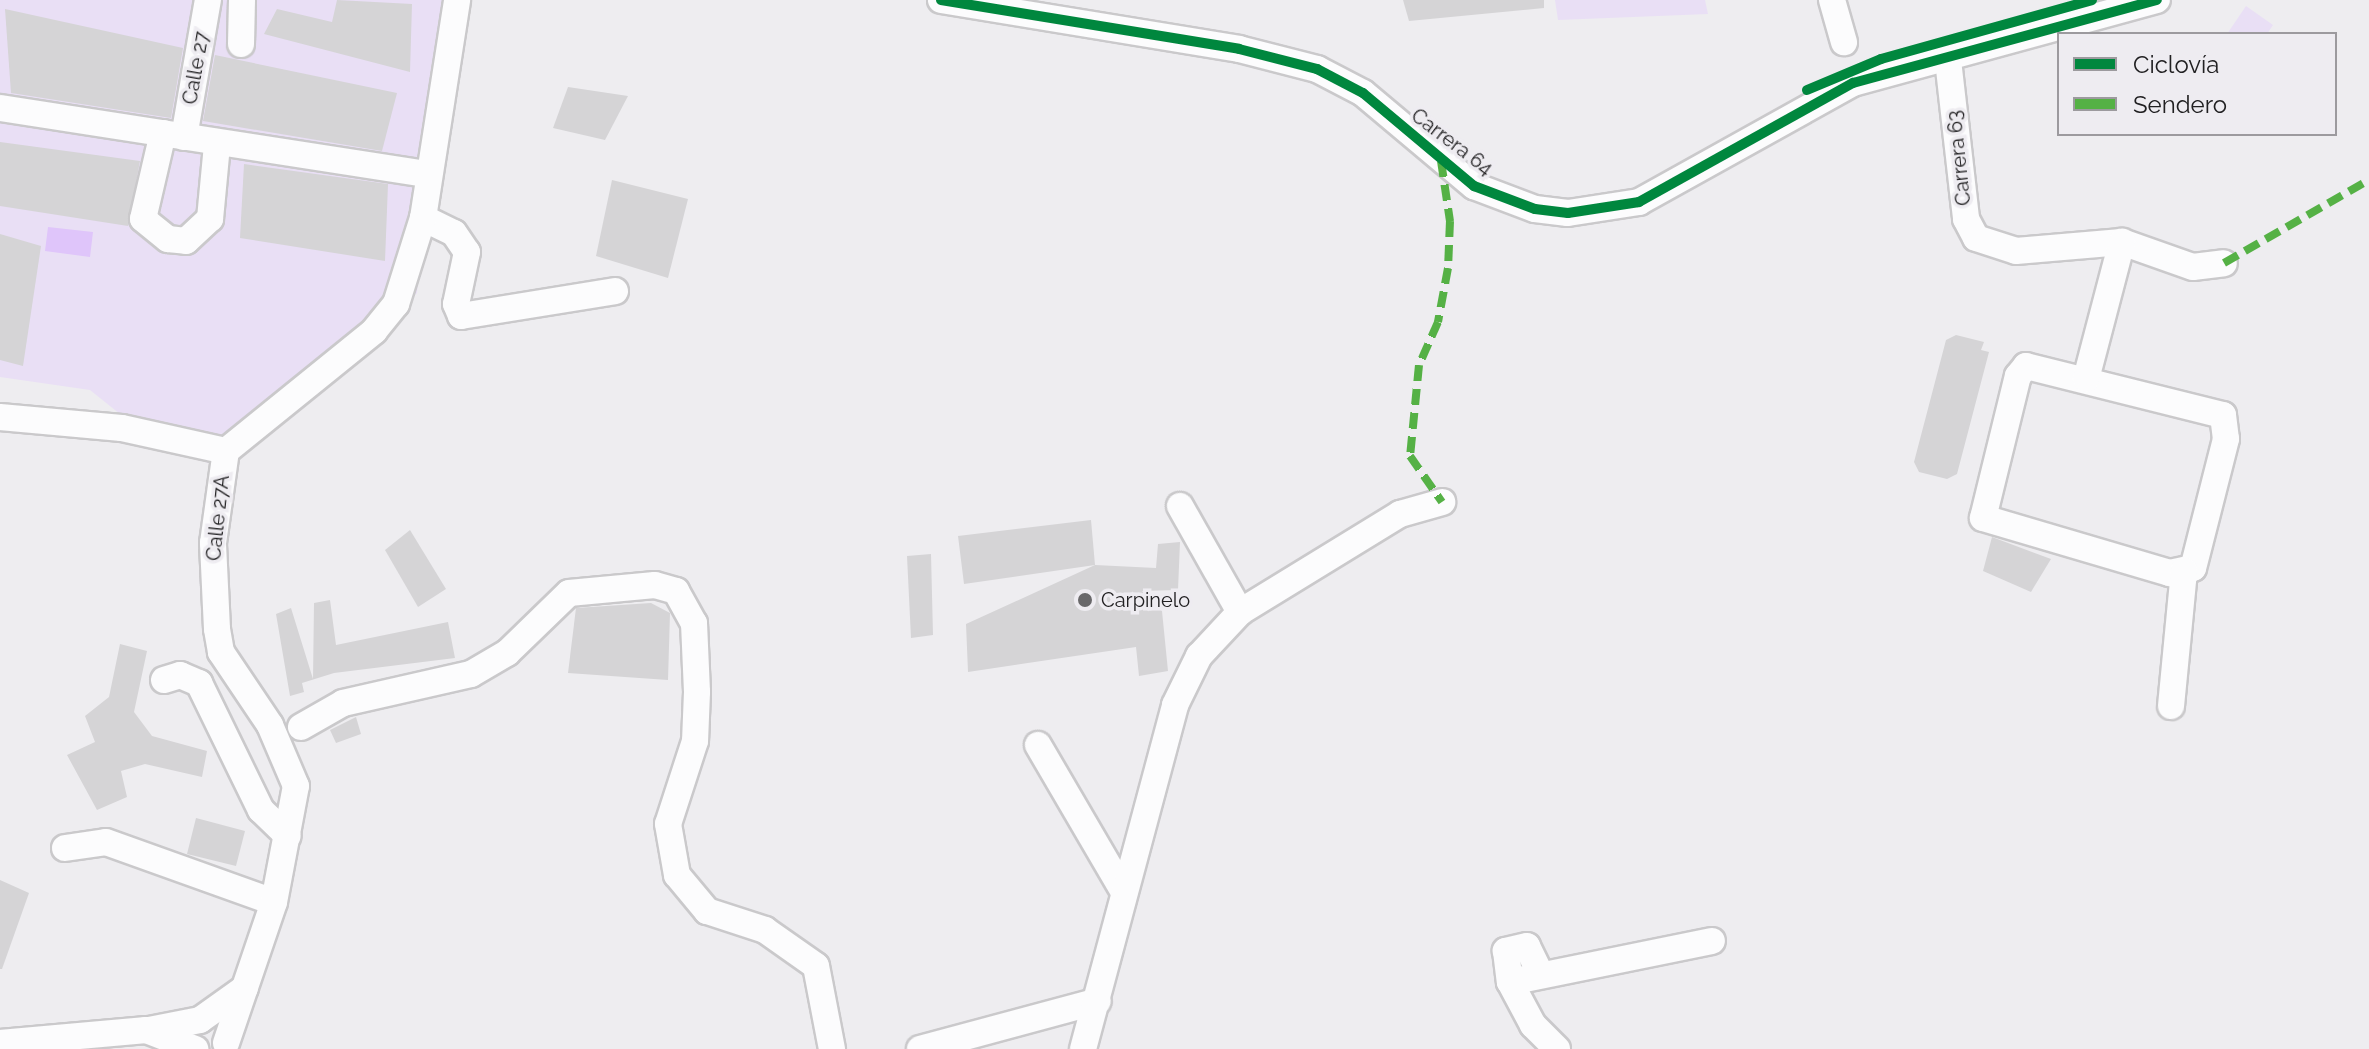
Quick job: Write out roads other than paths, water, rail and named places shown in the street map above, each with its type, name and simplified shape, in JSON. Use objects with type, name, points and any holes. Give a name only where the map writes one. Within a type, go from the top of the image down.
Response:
[{"type":"street","name":"Calle 27","points":[[208,0],[174,135],[143,219],[168,239],[186,241],[210,219],[217,145]]},
{"type":"street","points":[[241,44],[242,0]]},
{"type":"street","name":"Calle 27A","points":[[230,1046],[245,988],[274,902],[296,786],[289,763],[221,652],[213,543],[226,451],[374,331],[409,278],[423,218],[427,174],[457,0]]},
{"type":"street","name":"Carrera 64","points":[[941,0],[1239,49],[1317,69],[1363,93],[1474,186],[1535,209],[1568,213],[1639,202],[1823,94],[1949,73],[2057,35]]},
{"type":"street","points":[[1832,0],[1844,42]]},
{"type":"street","name":"Carrera 64","points":[[2066,32],[2157,0]]},
{"type":"street","name":"Carrera 63","points":[[1949,73],[1966,219],[1976,238],[2016,251],[2122,242],[2193,267],[2224,263]]},
{"type":"street","points":[[0,108],[174,135],[217,145],[427,174]]},
{"type":"street","points":[[423,218],[454,233],[467,252],[456,304],[461,316],[615,291]]},
{"type":"street","points":[[2086,379],[2122,242]]},
{"type":"street","points":[[2171,706],[2184,571],[2197,558],[2228,425],[2210,410],[2086,379],[2022,369],[1983,518],[2184,571]]},
{"type":"street","points":[[0,417],[98,424],[226,451]]},
{"type":"street","points":[[1083,1049],[1175,705],[1199,656],[1240,612],[1400,514],[1442,502]]},
{"type":"street","points":[[1180,506],[1240,612]]},
{"type":"street","points":[[301,727],[343,703],[471,674],[507,653],[569,593],[655,585],[676,591],[694,623],[697,692],[695,741],[668,824],[672,858],[707,911],[765,930],[816,966],[832,1049]]},
{"type":"street","points":[[164,680],[180,675],[199,683],[261,810],[288,836]]},
{"type":"street","points":[[1038,745],[1124,892]]},
{"type":"street","points":[[65,848],[106,842],[274,902]]},
{"type":"street","points":[[1557,1049],[1533,1025],[1510,982],[1504,958],[1520,945],[1532,952],[1541,975],[1712,941]]},
{"type":"street","points":[[0,1043],[146,1030],[200,1020],[245,988]]},
{"type":"street","points":[[920,1049],[1098,1001]]},
{"type":"street","points":[[146,1030],[196,1049],[230,1046]]},
{"type":"place","name":"Carpinelo","points":[[1085,600]]}]
